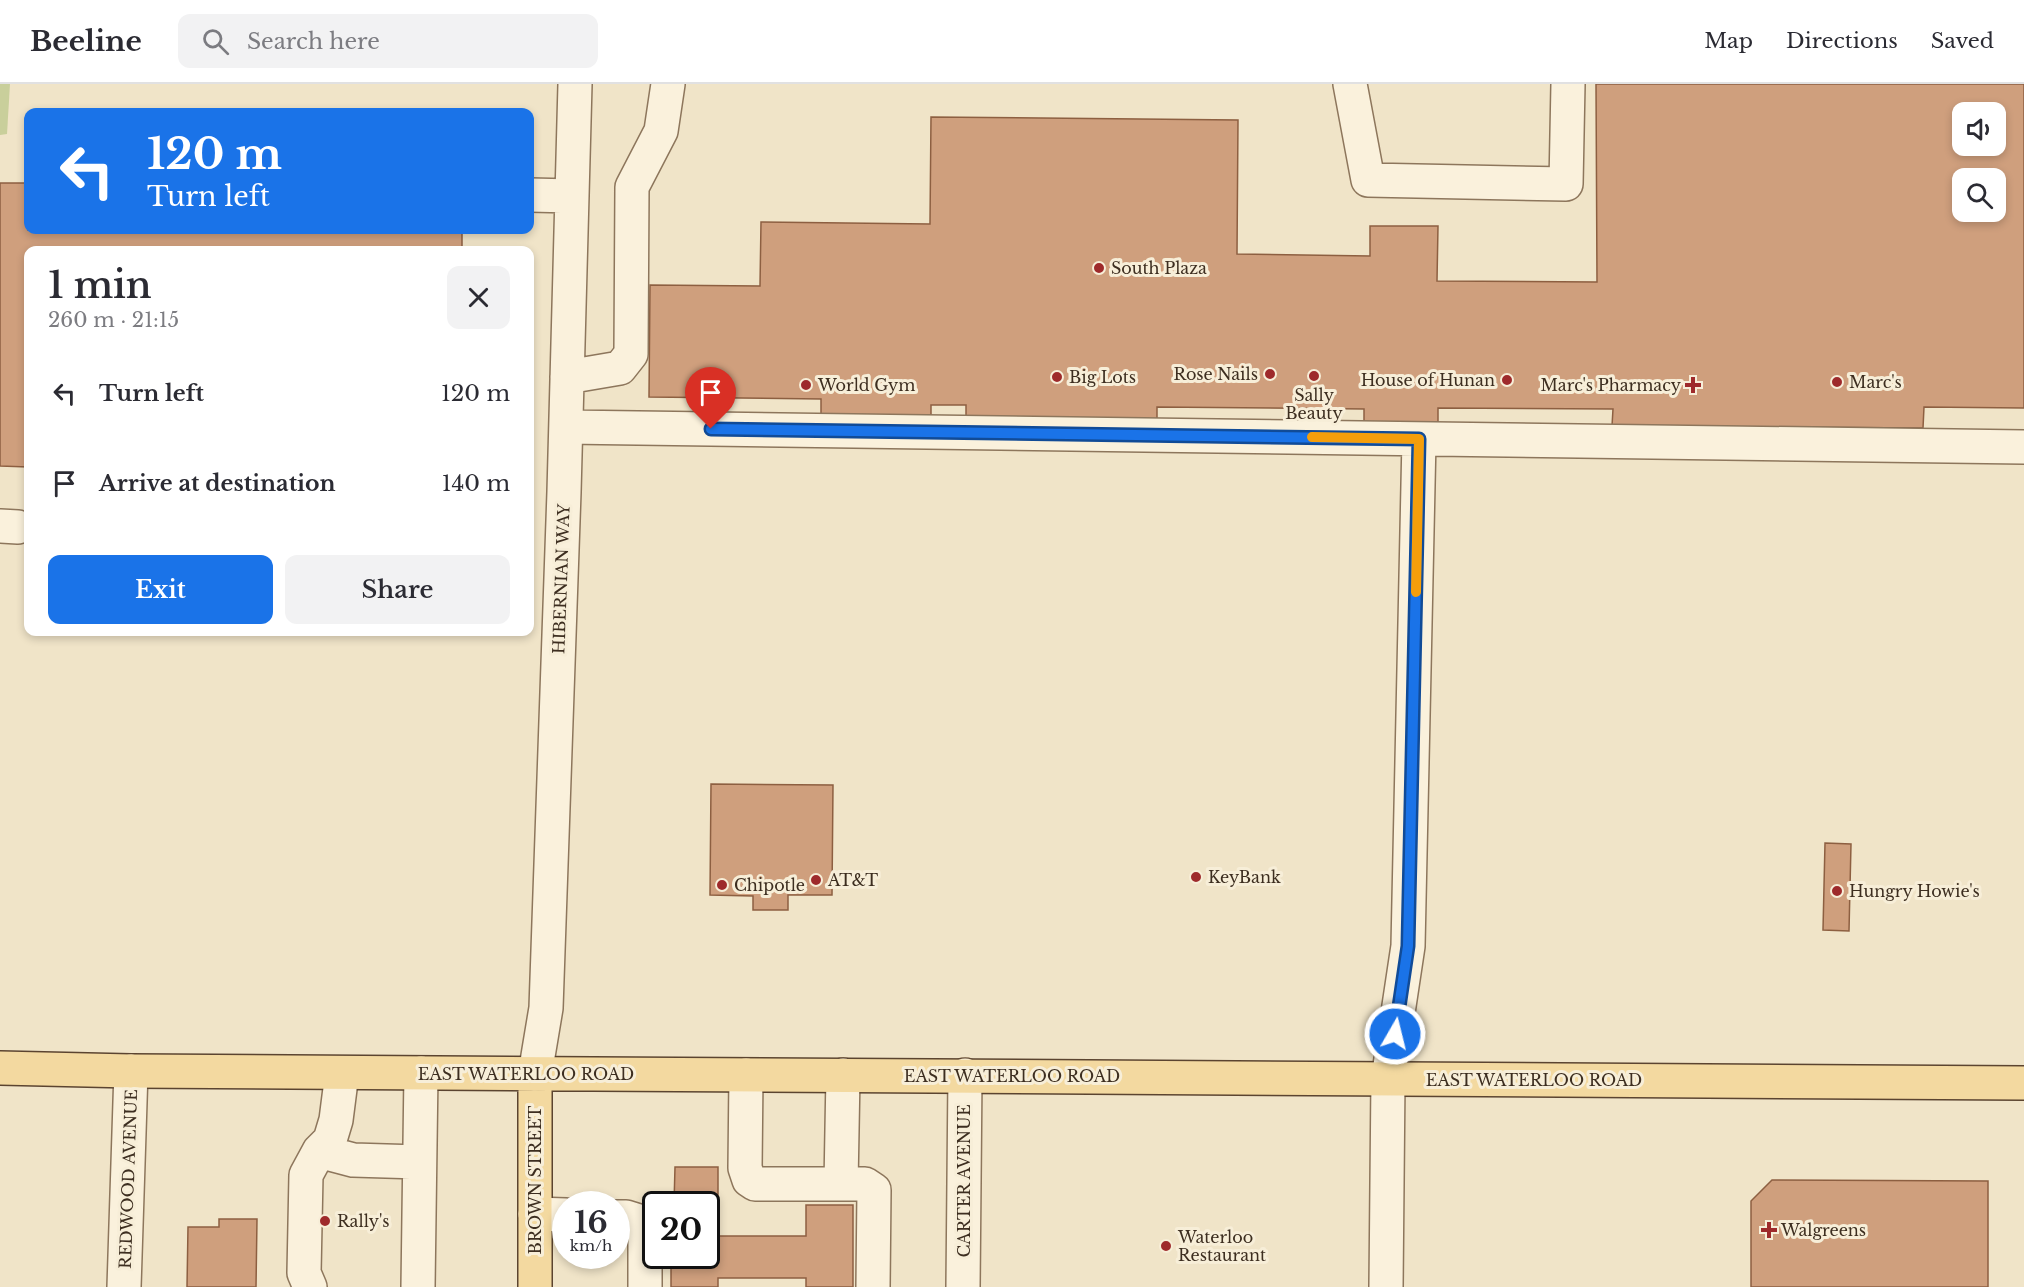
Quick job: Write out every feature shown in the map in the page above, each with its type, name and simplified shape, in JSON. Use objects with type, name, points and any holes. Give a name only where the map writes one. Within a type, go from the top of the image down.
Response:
[{"type":"main road","name":"EAST WATERLOO ROAD","points":[[0,1068],[342,1073],[2024,1083]]},
{"type":"main road","name":"BROWN STREET","points":[[535,1074],[550,1214],[535,1287]]},
{"type":"street","name":"HIBERNIAN WAY","points":[[535,1074],[546,1008],[575,84]]},
{"type":"street","points":[[567,377],[620,368],[631,354],[632,187],[661,131],[669,84]]},
{"type":"street","points":[[1350,84],[1368,180],[1566,184],[1568,84]]},
{"type":"street","points":[[534,195],[572,196]]},
{"type":"street","points":[[566,427],[2024,447]]},
{"type":"street","points":[[1386,1287],[1388,1079],[1408,946],[1419,439]]},
{"type":"street","name":"REDWOOD AVENUE","points":[[124,1287],[131,1071]]},
{"type":"street","points":[[310,1287],[304,1273],[306,1175],[319,1151],[330,1140],[336,1120],[342,1073]]},
{"type":"street","points":[[418,1287],[421,1073]]},
{"type":"street","points":[[746,1075],[745,1168],[749,1180],[755,1184],[865,1184],[873,1190],[873,1287]]},
{"type":"street","points":[[841,1184],[843,1075]]},
{"type":"street","name":"CARTER AVENUE","points":[[963,1287],[965,1076]]},
{"type":"street","points":[[319,1151],[353,1161],[419,1162]]},
{"type":"street","points":[[630,1218],[642,1222],[645,1231],[645,1287]]},
{"type":"green space","points":[[0,84],[10,84],[7,134],[0,135]]},
{"type":"building","name":"South Plaza","points":[[1596,84],[2024,84],[2024,408],[1924,407],[1923,428],[1612,426],[1613,409],[1438,408],[1438,424],[1364,424],[1364,409],[1157,407],[1157,421],[966,420],[966,405],[931,405],[931,418],[821,417],[821,399],[649,397],[650,285],[760,286],[761,222],[930,224],[931,117],[1238,120],[1237,254],[1370,256],[1370,226],[1438,226],[1437,281],[1597,282]]},
{"type":"building","points":[[0,183],[24,183],[24,234],[462,234],[462,246],[24,246],[24,467],[0,466]]},
{"type":"building","points":[[711,784],[833,785],[832,895],[788,895],[788,910],[753,910],[753,896],[710,895]]},
{"type":"building","points":[[1825,843],[1851,844],[1849,931],[1823,930]]},
{"type":"building","points":[[675,1167],[718,1167],[718,1191],[674,1191]]},
{"type":"building","points":[[1772,1180],[1988,1181],[1988,1287],[1751,1287],[1751,1201]]},
{"type":"building","points":[[806,1205],[853,1205],[853,1287],[806,1287],[806,1278],[718,1278],[718,1287],[671,1287],[671,1269],[720,1269],[720,1236],[806,1236]]},
{"type":"building","points":[[219,1219],[257,1219],[256,1287],[187,1287],[188,1227],[219,1227]]},
{"type":"slow traffic","points":[[1312,437],[1419,439],[1416,592]]},
{"type":"place","name":"South Plaza","points":[[1099,268]]},
{"type":"place","name":"Rose Nails","points":[[1270,374]]},
{"type":"place","name":"Sally Beauty","points":[[1314,376]]},
{"type":"place","name":"Big Lots","points":[[1057,377]]},
{"type":"place","name":"House of Hunan","points":[[1507,380]]},
{"type":"place","name":"Marc's","points":[[1837,382]]},
{"type":"place","name":"World Gym","points":[[806,385]]},
{"type":"place","name":"Marc's Pharmacy","points":[[1693,385]]},
{"type":"place","name":"KeyBank","points":[[1196,877]]},
{"type":"place","name":"AT&T","points":[[816,880]]},
{"type":"place","name":"Chipotle","points":[[722,885]]},
{"type":"place","name":"Hungry Howie's","points":[[1837,891]]},
{"type":"place","name":"Rally's","points":[[325,1221]]},
{"type":"place","name":"Walgreens","points":[[1769,1230]]},
{"type":"place","name":"Waterloo Restaurant","points":[[1166,1246]]},
{"type":"route","points":[[711,429],[1419,439],[1408,946],[1395,1034]]}]
